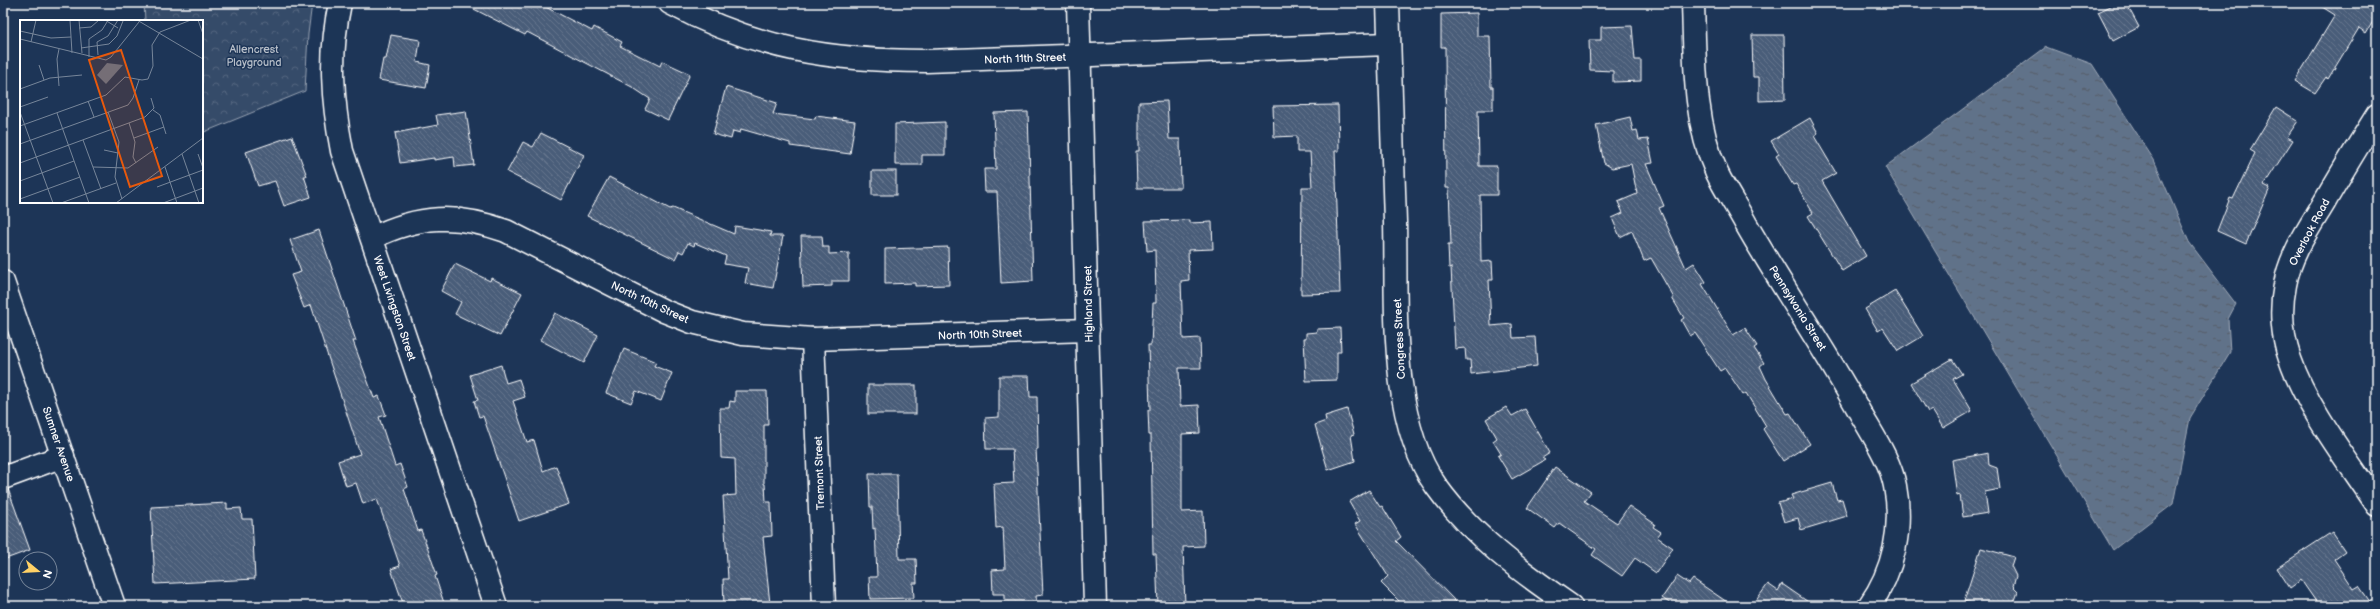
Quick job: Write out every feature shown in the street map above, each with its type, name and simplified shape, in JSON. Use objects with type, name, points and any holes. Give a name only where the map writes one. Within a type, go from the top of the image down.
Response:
[{"type":"street","name":"West Livingston Street","points":[[340,3],[335,25],[332,67],[334,109],[342,151],[496,606]]},
{"type":"street","name":"North 11th Street","points":[[670,3],[737,34],[783,48],[820,55],[884,61],[1080,56],[1389,44]]},
{"type":"street","name":"Highland Street","points":[[1078,3],[1095,606]]},
{"type":"street","name":"Congress Street","points":[[1388,3],[1401,384],[1406,414],[1418,450],[1436,485],[1468,525],[1496,552],[1527,576],[1571,606]]},
{"type":"street","name":"Pennsylvania Street","points":[[1693,3],[1697,99],[1705,137],[1717,173],[1762,252],[1839,374],[1891,472],[1898,519],[1896,545],[1889,570],[1869,606]]},
{"type":"street","name":"Overlook Road","points":[[2377,115],[2306,233],[2292,262],[2285,284],[2283,307],[2283,330],[2290,359],[2306,395],[2377,505]]},
{"type":"street","name":"North 10th Street","points":[[372,238],[394,228],[423,220],[453,218],[483,222],[506,231],[664,311],[692,322],[742,334],[814,339],[1088,330]]},
{"type":"street","name":"Sumner Avenue","points":[[3,282],[114,606]]},
{"type":"street","name":"Tremont Street","points":[[814,339],[824,606]]},
{"type":"street","points":[[3,478],[63,456]]},
{"type":"green space","name":"Allencrest Playground","points":[[144,3],[312,3],[308,34],[305,91],[203,133],[203,20],[145,20]]},
{"type":"water","points":[[2046,47],[2092,64],[2154,160],[2189,242],[2236,304],[2228,319],[2230,352],[2190,418],[2173,504],[2113,550],[1885,167]]},
{"type":"building","points":[[462,3],[538,3],[592,31],[594,27],[622,42],[620,46],[660,66],[662,61],[690,74],[668,120],[645,109],[650,99],[632,87],[527,32],[525,35]]},
{"type":"building","points":[[2117,3],[2126,3],[2139,27],[2113,41],[2098,12]]},
{"type":"building","points":[[2316,3],[2377,3],[2377,15],[2366,33],[2359,28],[2328,79],[2326,77],[2315,93],[2295,81],[2335,15]]},
{"type":"building","points":[[1477,13],[1477,36],[1490,36],[1491,87],[1493,87],[1493,110],[1478,110],[1479,166],[1497,166],[1497,195],[1480,195],[1481,262],[1492,261],[1493,280],[1489,280],[1491,326],[1512,324],[1513,338],[1535,337],[1537,366],[1471,374],[1470,360],[1466,360],[1465,348],[1455,349],[1451,267],[1449,268],[1448,245],[1451,245],[1449,188],[1446,188],[1445,47],[1441,47],[1441,14]]},
{"type":"building","points":[[1632,26],[1635,60],[1641,60],[1641,81],[1613,82],[1613,71],[1590,70],[1589,40],[1601,40],[1601,27]]},
{"type":"building","points":[[391,35],[420,40],[417,62],[430,65],[426,88],[379,80],[383,59],[386,59]]},
{"type":"building","points":[[1752,35],[1784,35],[1785,100],[1759,101],[1759,77],[1753,77]]},
{"type":"building","points":[[726,87],[777,103],[773,114],[815,119],[816,116],[855,121],[850,154],[790,146],[790,143],[741,129],[740,133],[733,131],[731,139],[713,134]]},
{"type":"building","points":[[1167,101],[1169,139],[1180,139],[1181,188],[1137,188],[1136,151],[1139,151],[1139,102]]},
{"type":"building","points":[[1338,105],[1339,151],[1335,151],[1340,293],[1301,294],[1302,187],[1312,187],[1310,152],[1297,152],[1297,136],[1274,137],[1273,106]]},
{"type":"building","points":[[2276,107],[2298,121],[2287,137],[2293,140],[2264,185],[2270,188],[2246,244],[2217,231],[2230,198],[2233,199],[2255,153],[2250,150]]},
{"type":"building","points":[[466,111],[474,165],[455,167],[454,157],[434,160],[434,158],[400,163],[395,133],[438,125],[436,115]]},
{"type":"building","points":[[1028,112],[1033,281],[1001,283],[997,192],[985,192],[984,169],[996,169],[994,113]]},
{"type":"building","points":[[1630,117],[1633,131],[1637,130],[1639,140],[1648,139],[1653,163],[1646,164],[1664,206],[1659,208],[1686,268],[1694,263],[1706,282],[1702,284],[1733,335],[1745,328],[1757,346],[1754,348],[1764,363],[1760,366],[1766,379],[1787,414],[1790,413],[1810,444],[1783,461],[1763,429],[1766,426],[1746,393],[1743,395],[1725,368],[1720,371],[1695,333],[1690,336],[1681,320],[1684,318],[1672,298],[1674,298],[1651,258],[1644,261],[1632,231],[1620,237],[1612,218],[1623,213],[1618,202],[1637,194],[1631,164],[1612,168],[1604,163],[1596,125]]},
{"type":"building","points":[[1810,118],[1818,133],[1814,136],[1836,173],[1822,181],[1866,256],[1842,271],[1808,216],[1813,213],[1796,184],[1793,185],[1776,156],[1779,154],[1771,141]]},
{"type":"building","points":[[945,122],[945,155],[922,155],[922,165],[895,165],[895,124]]},
{"type":"building","points":[[541,133],[584,155],[561,200],[507,172],[523,142],[533,147]]},
{"type":"building","points":[[292,136],[307,176],[304,176],[311,197],[284,206],[275,181],[258,186],[246,152]]},
{"type":"building","points":[[872,171],[896,171],[896,195],[872,195]]},
{"type":"building","points":[[609,177],[670,209],[673,208],[734,234],[735,226],[771,232],[770,236],[783,236],[773,288],[745,283],[748,268],[724,264],[726,256],[695,243],[694,246],[688,243],[683,253],[679,251],[675,259],[587,216]]},
{"type":"building","points":[[1189,220],[1189,223],[1212,222],[1213,249],[1188,250],[1189,280],[1181,281],[1183,339],[1200,338],[1201,368],[1179,368],[1180,406],[1199,405],[1200,433],[1182,434],[1182,512],[1203,511],[1204,546],[1183,547],[1185,606],[1158,606],[1156,554],[1153,554],[1151,435],[1149,435],[1148,410],[1150,410],[1148,345],[1151,345],[1153,303],[1156,303],[1155,250],[1147,251],[1145,221]]},
{"type":"building","points":[[319,230],[356,341],[353,341],[374,398],[379,396],[386,415],[379,417],[395,466],[400,464],[408,487],[404,489],[418,531],[421,530],[437,575],[435,576],[445,606],[404,606],[391,569],[400,566],[377,499],[363,504],[356,483],[346,486],[338,461],[360,454],[311,305],[304,308],[291,275],[301,272],[290,240]]},
{"type":"building","points":[[801,236],[822,236],[823,247],[829,247],[829,254],[849,253],[849,281],[832,281],[832,286],[803,287]]},
{"type":"building","points":[[948,247],[949,285],[915,286],[915,283],[885,284],[885,249]]},
{"type":"building","points":[[455,264],[490,281],[491,278],[522,293],[500,336],[455,314],[461,302],[441,291]]},
{"type":"building","points":[[1895,291],[1923,336],[1898,351],[1883,328],[1878,331],[1865,309]]},
{"type":"building","points":[[555,313],[598,335],[584,363],[540,340]]},
{"type":"building","points":[[1340,328],[1341,352],[1337,352],[1337,380],[1306,381],[1304,338],[1306,338],[1306,333],[1317,332],[1317,329]]},
{"type":"building","points":[[624,349],[656,362],[654,366],[672,373],[661,401],[636,391],[631,403],[606,393]]},
{"type":"building","points":[[1952,359],[1962,374],[1953,379],[1972,411],[1943,428],[1932,410],[1928,412],[1911,383]]},
{"type":"building","points":[[501,365],[506,383],[519,379],[525,397],[513,401],[527,442],[534,440],[543,471],[556,466],[569,504],[519,521],[483,416],[479,417],[474,401],[478,400],[470,375]]},
{"type":"building","points":[[999,376],[1029,376],[1030,397],[1037,397],[1038,449],[1036,449],[1043,595],[1036,596],[1037,606],[1005,606],[1005,594],[993,594],[992,570],[1005,569],[1003,527],[996,528],[994,484],[1014,483],[1012,449],[986,449],[985,418],[999,417]]},
{"type":"building","points":[[868,385],[916,385],[916,414],[868,414]]},
{"type":"building","points":[[735,391],[767,391],[768,425],[764,425],[764,484],[766,502],[771,502],[772,536],[763,537],[770,604],[768,606],[724,606],[723,579],[728,579],[723,496],[736,495],[735,459],[721,458],[720,408],[729,408],[730,401],[735,402]]},
{"type":"building","points":[[1506,407],[1512,416],[1525,409],[1550,453],[1542,458],[1545,460],[1512,479],[1498,456],[1501,454],[1493,441],[1497,438],[1486,419]]},
{"type":"building","points":[[1347,409],[1354,434],[1351,435],[1355,461],[1328,470],[1315,425],[1326,421],[1325,416]]},
{"type":"building","points":[[1988,453],[1989,465],[1997,468],[2000,489],[1985,492],[1988,513],[1963,517],[1960,495],[1957,496],[1952,460]]},
{"type":"building","points":[[1555,467],[1591,492],[1584,501],[1617,523],[1629,506],[1655,524],[1653,527],[1661,532],[1657,537],[1673,548],[1656,573],[1635,558],[1622,576],[1592,555],[1596,549],[1559,523],[1555,528],[1527,508]]},
{"type":"building","points":[[869,474],[897,474],[899,559],[916,559],[917,583],[913,583],[914,598],[870,599],[869,577],[877,577],[875,528],[873,529],[872,507],[870,507]]},
{"type":"building","points":[[1832,483],[1837,500],[1842,499],[1847,516],[1801,530],[1798,518],[1784,522],[1778,503],[1793,499],[1791,495]]},
{"type":"building","points":[[8,489],[30,550],[18,551],[18,554],[3,560],[3,490]]},
{"type":"building","points":[[1369,490],[1380,507],[1382,506],[1401,537],[1396,541],[1460,606],[1404,606],[1381,583],[1388,576],[1355,524],[1360,521],[1349,502]]},
{"type":"building","points":[[227,503],[227,509],[241,508],[242,519],[252,519],[255,579],[155,584],[151,507]]},
{"type":"building","points":[[2332,532],[2345,551],[2334,559],[2354,589],[2359,586],[2373,606],[2319,606],[2301,580],[2290,588],[2277,568]]},
{"type":"building","points":[[1981,548],[2014,557],[2011,566],[2016,576],[2013,587],[2018,592],[2014,603],[2008,606],[1982,606],[1964,601]]},
{"type":"building","points":[[1677,576],[1689,584],[1693,579],[1733,606],[1674,606],[1662,598]]},
{"type":"building","points":[[1768,584],[1778,591],[1782,584],[1814,606],[1752,606]]}]
